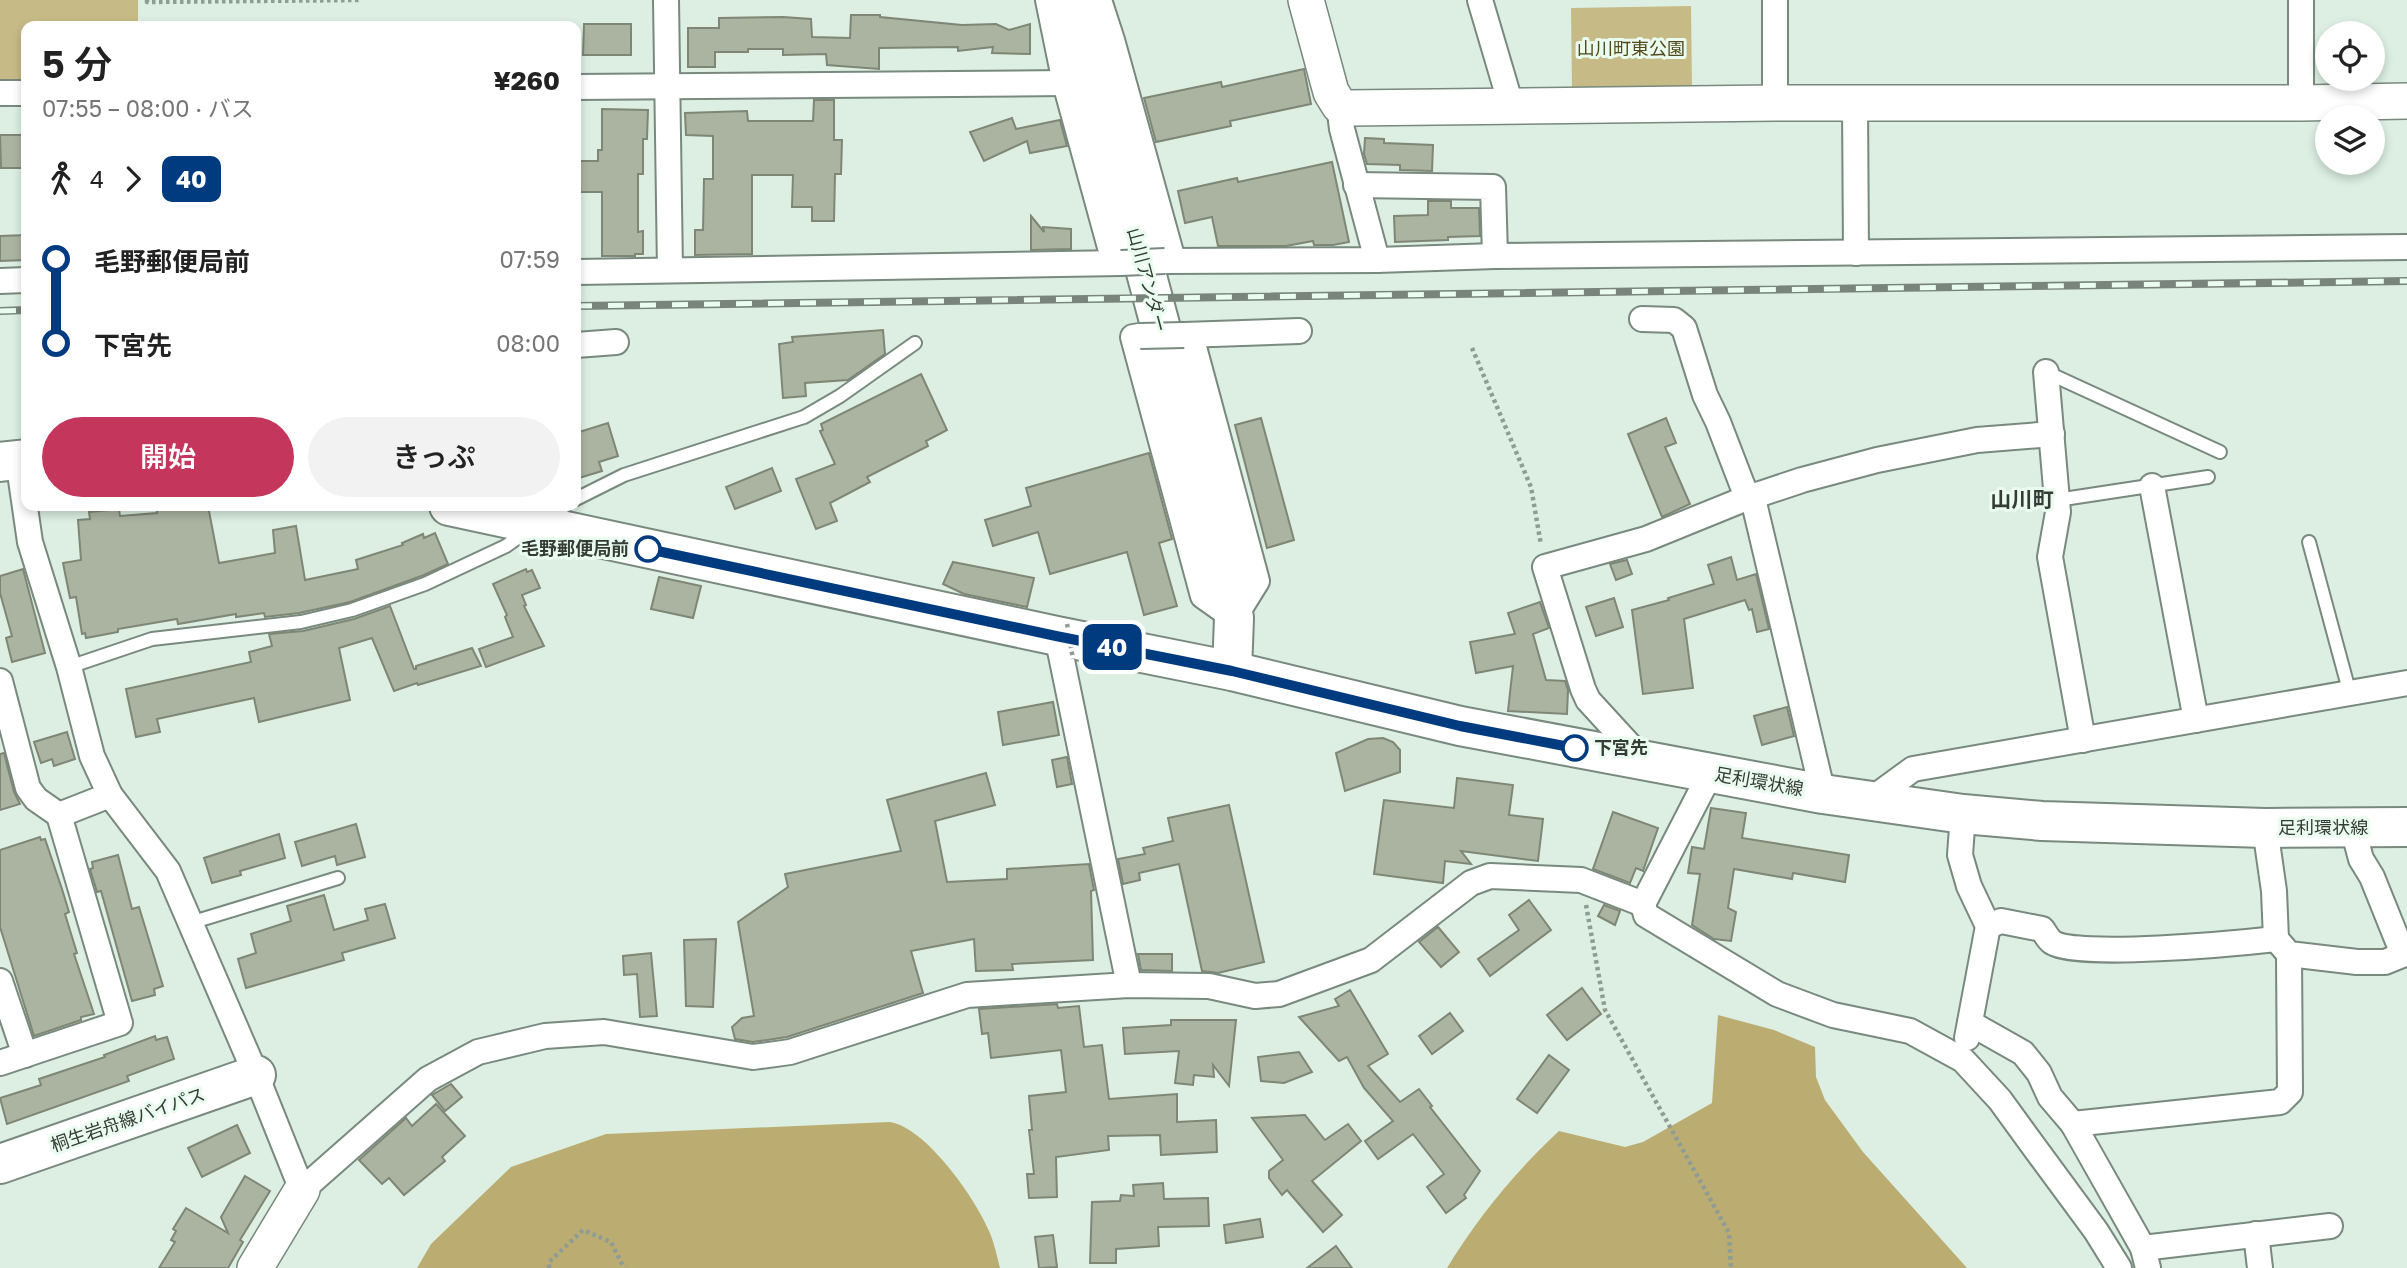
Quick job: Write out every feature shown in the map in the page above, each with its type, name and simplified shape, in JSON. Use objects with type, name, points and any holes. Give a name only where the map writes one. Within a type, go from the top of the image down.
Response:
[{"type":"main road","name":"山川アンダー","points":[[1073,0],[1223,560],[1234,618]]},
{"type":"main road","name":"足利環状線","points":[[506,511],[551,515],[1066,640],[1232,671],[1460,726],[1824,794],[1963,814],[2042,821],[2265,828],[2407,827]]},
{"type":"main road","points":[[1232,671],[1234,618]]},
{"type":"main road","name":"桐生岩舟線バイパス","points":[[0,1164],[256,1076]]},
{"type":"street","points":[[666,0],[670,270]]},
{"type":"street","points":[[1048,0],[1065,83],[1117,263]]},
{"type":"street","points":[[1099,0],[1116,53],[1169,261]]},
{"type":"street","points":[[1306,0],[1331,92],[1339,105],[1342,129],[1377,260]]},
{"type":"street","points":[[1480,0],[1511,106]]},
{"type":"street","points":[[1775,0],[1775,103]]},
{"type":"street","points":[[2301,0],[2301,103]]},
{"type":"street","points":[[581,87],[1065,83]]},
{"type":"street","points":[[0,93],[21,93]]},
{"type":"street","points":[[1339,105],[1348,108],[1775,103],[2407,101]]},
{"type":"street","points":[[1855,103],[1856,253]]},
{"type":"street","points":[[1356,185],[1493,187],[1495,256]]},
{"type":"street","points":[[581,272],[1495,256],[2407,247]]},
{"type":"street","points":[[0,281],[21,281]]},
{"type":"street","points":[[1642,319],[1674,320],[1684,328],[1705,396],[1755,508],[1824,794]]},
{"type":"street","points":[[1188,336],[1257,581],[1234,618],[1203,596],[1133,337],[1299,331]]},
{"type":"street","points":[[581,345],[616,342]]},
{"type":"street","points":[[2046,372],[2058,512],[2050,557],[2083,740]]},
{"type":"street","points":[[1645,762],[1588,700],[1545,567],[1646,539],[1802,480],[1888,458],[1977,440],[2052,433]]},
{"type":"street","points":[[15,460],[21,493]]},
{"type":"street","points":[[2152,486],[2196,720]]},
{"type":"street","points":[[24,511],[30,542],[69,667],[92,756],[110,795],[152,847],[167,871],[302,1190]]},
{"type":"street","points":[[1066,640],[1129,985]]},
{"type":"street","points":[[0,681],[7,740],[28,788],[36,799],[59,815],[120,1023],[0,1063]]},
{"type":"street","points":[[1869,801],[1913,769],[2407,683]]},
{"type":"street","points":[[1710,774],[1643,904],[1646,915],[1777,994],[1833,1015],[1910,1031],[1963,1060],[2000,1100],[2096,1231],[2119,1268]]},
{"type":"street","points":[[59,815],[110,795]]},
{"type":"street","points":[[1963,814],[1960,855],[1969,886],[1988,926],[1963,1060]]},
{"type":"street","points":[[2073,1124],[2280,1102],[2290,1092],[2283,947],[2265,828]]},
{"type":"street","points":[[1988,926],[2001,921],[2042,929],[2053,943],[2083,949],[2283,947],[2357,962],[2385,962],[2405,953],[2372,877],[2361,859],[2353,829]]},
{"type":"street","points":[[256,1268],[302,1190],[428,1079],[478,1052],[545,1036],[604,1031],[753,1057],[790,1052],[967,995],[1129,985],[1209,986],[1255,996],[1279,994],[1371,960],[1471,883],[1490,876],[1581,880],[1643,904]]},
{"type":"street","points":[[0,981],[25,1055]]},
{"type":"street","points":[[1970,1023],[2023,1053],[2039,1073],[2050,1097],[2073,1124],[2145,1258],[2256,1234],[2330,1226]]},
{"type":"street","points":[[2256,1234],[2260,1268]]},
{"type":"lane","points":[[581,496],[624,475],[804,417],[840,397],[915,342]]},
{"type":"lane","points":[[2046,372],[2220,452]]},
{"type":"lane","points":[[2057,500],[2208,477]]},
{"type":"lane","points":[[69,667],[152,639],[301,622],[352,610],[425,584],[506,546],[551,515]]},
{"type":"lane","points":[[2309,542],[2350,694]]},
{"type":"lane","points":[[190,923],[338,878]]},
{"type":"path","points":[[148,0],[147,2],[361,0]]},
{"type":"path","points":[[1472,348],[1531,487],[1545,567]]},
{"type":"path","points":[[1581,880],[1605,1010],[1729,1233],[1731,1268]]},
{"type":"path","points":[[550,1268],[549,1262],[583,1230],[611,1242],[624,1268]]},
{"type":"green space","points":[[0,0],[138,0],[138,21],[21,21],[21,80],[0,81]]},
{"type":"green space","name":"山川町東公園","points":[[1691,6],[1692,90],[1572,92],[1571,8]]},
{"type":"shaded area","points":[[1718,1015],[1774,1030],[1815,1047],[1816,1077],[1825,1100],[1863,1152],[1967,1268],[1447,1268],[1498,1195],[1559,1131],[1625,1147],[1643,1142],[1712,1103]]},
{"type":"shaded area","points":[[889,1122],[918,1136],[948,1166],[982,1217],[994,1244],[1000,1268],[417,1268],[431,1244],[511,1167],[606,1134]]},
{"type":"building","points":[[851,15],[880,15],[962,25],[996,24],[1009,30],[1030,24],[1030,54],[992,53],[993,47],[958,51],[958,47],[879,48],[879,69],[827,65],[826,54],[783,55],[783,49],[748,49],[748,52],[715,52],[715,67],[688,67],[688,28],[719,28],[719,18],[811,19],[812,37],[850,38]]},
{"type":"building","points":[[584,24],[631,24],[631,55],[583,55]]},
{"type":"building","points":[[1304,69],[1311,104],[1230,121],[1231,126],[1156,142],[1144,98],[1221,82],[1222,87]]},
{"type":"building","points":[[814,100],[834,100],[834,140],[842,140],[841,174],[835,174],[834,221],[812,221],[812,207],[792,207],[793,175],[752,175],[752,254],[695,255],[695,230],[703,230],[704,179],[713,179],[713,136],[686,135],[685,113],[747,111],[748,121],[813,121]]},
{"type":"building","points":[[602,109],[648,110],[647,139],[643,139],[643,174],[638,174],[638,232],[643,231],[643,254],[602,256],[602,192],[581,192],[581,161],[598,161],[598,150],[602,150]]},
{"type":"building","points":[[1012,118],[1016,129],[1060,120],[1067,146],[1030,153],[1027,141],[984,161],[970,132]]},
{"type":"building","points":[[0,135],[21,135],[21,168],[1,168]]},
{"type":"building","points":[[1365,138],[1384,139],[1384,143],[1433,145],[1432,171],[1400,170],[1400,165],[1367,164],[1364,154]]},
{"type":"building","points":[[1332,162],[1349,242],[1333,245],[1314,245],[1313,241],[1286,246],[1218,246],[1212,217],[1185,223],[1178,191],[1237,178],[1238,182]]},
{"type":"building","points":[[1428,201],[1451,201],[1451,208],[1479,208],[1480,236],[1395,242],[1394,216],[1428,215]]},
{"type":"building","points":[[1031,216],[1044,232],[1043,227],[1071,229],[1071,249],[1031,250]]},
{"type":"building","points":[[21,235],[21,260],[0,261],[0,236]]},
{"type":"building","points":[[883,330],[885,354],[848,380],[805,383],[806,396],[783,398],[779,344],[793,342],[792,337]]},
{"type":"building","points":[[921,374],[947,430],[926,441],[928,446],[867,477],[870,482],[830,503],[837,521],[816,529],[796,479],[835,464],[820,431],[823,430],[821,424]]},
{"type":"building","points":[[1261,418],[1294,540],[1267,548],[1235,425]]},
{"type":"building","points":[[1666,418],[1676,443],[1665,447],[1690,504],[1662,517],[1628,434]]},
{"type":"building","points":[[608,423],[618,456],[599,462],[602,471],[581,477],[581,431]]},
{"type":"building","points":[[1149,453],[1172,539],[1159,543],[1177,606],[1144,615],[1127,552],[1050,574],[1038,532],[993,546],[985,520],[1031,506],[1026,488]]},
{"type":"building","points":[[772,468],[781,491],[735,509],[726,487]]},
{"type":"building","points":[[99,511],[119,511],[120,516],[209,511],[219,563],[275,553],[273,530],[296,526],[305,580],[358,569],[356,560],[403,545],[402,543],[423,534],[424,538],[435,533],[448,564],[350,602],[299,613],[265,617],[264,613],[236,617],[236,614],[178,624],[177,619],[118,629],[118,632],[86,638],[85,633],[82,634],[76,597],[70,598],[63,563],[81,560],[78,520],[90,519],[89,512]]},
{"type":"building","points":[[1731,557],[1737,580],[1756,574],[1769,629],[1757,632],[1752,609],[1749,610],[1745,600],[1684,619],[1693,688],[1643,694],[1632,610],[1714,584],[1708,565]]},
{"type":"building","points":[[1627,560],[1632,574],[1616,580],[1610,564]]},
{"type":"building","points":[[953,562],[1034,578],[1027,607],[964,594],[943,584]]},
{"type":"building","points":[[23,569],[45,653],[12,662],[6,638],[12,636],[0,593],[0,576]]},
{"type":"building","points":[[526,569],[527,572],[532,570],[540,588],[522,595],[526,605],[524,606],[544,646],[486,667],[479,649],[513,637],[505,617],[507,615],[493,584]]},
{"type":"building","points":[[659,577],[701,586],[693,618],[651,609]]},
{"type":"building","points":[[1614,598],[1623,627],[1596,636],[1586,607]]},
{"type":"building","points":[[1540,602],[1549,628],[1533,634],[1546,680],[1565,681],[1568,690],[1567,714],[1508,711],[1513,666],[1476,673],[1470,642],[1515,634],[1508,613]]},
{"type":"building","points":[[390,606],[414,669],[416,666],[472,648],[481,666],[394,691],[372,638],[339,648],[350,700],[259,722],[254,698],[157,719],[160,732],[136,737],[126,689],[251,662],[249,652],[272,646],[269,634],[303,631],[354,619]]},
{"type":"building","points":[[1053,702],[1059,735],[1003,745],[998,712]]},
{"type":"building","points":[[1787,707],[1794,736],[1762,745],[1754,716]]},
{"type":"building","points":[[67,732],[75,759],[54,766],[52,759],[41,763],[34,742]]},
{"type":"building","points":[[1383,738],[1393,742],[1400,750],[1400,772],[1345,791],[1336,753],[1368,739]]},
{"type":"building","points":[[4,753],[14,792],[20,804],[0,810],[0,754]]},
{"type":"building","points":[[1067,757],[1072,784],[1057,787],[1052,760]]},
{"type":"building","points":[[986,773],[995,805],[935,821],[947,882],[1007,879],[1007,869],[1089,864],[1094,890],[1091,891],[1093,960],[1012,964],[1013,970],[976,971],[974,939],[911,951],[923,993],[787,1037],[753,1042],[735,1039],[732,1027],[742,1018],[754,1016],[738,922],[788,887],[785,874],[901,851],[887,800]]},
{"type":"building","points":[[1457,778],[1513,785],[1509,815],[1543,819],[1538,861],[1461,851],[1471,864],[1445,861],[1443,883],[1374,874],[1384,800],[1454,808]]},
{"type":"building","points":[[1229,805],[1264,962],[1218,973],[1202,971],[1179,864],[1139,873],[1140,880],[1123,884],[1118,859],[1145,854],[1143,848],[1173,841],[1168,818]]},
{"type":"building","points":[[1711,808],[1746,813],[1742,838],[1849,855],[1845,882],[1793,873],[1792,879],[1734,869],[1728,908],[1736,912],[1731,941],[1714,939],[1692,925],[1700,874],[1688,873],[1692,847],[1704,849]]},
{"type":"building","points":[[1613,812],[1658,828],[1643,871],[1636,868],[1630,883],[1593,869]]},
{"type":"building","points":[[356,824],[365,857],[337,865],[335,856],[302,866],[295,842]]},
{"type":"building","points":[[279,834],[285,858],[240,871],[241,875],[212,883],[204,858]]},
{"type":"building","points":[[40,837],[41,840],[45,839],[62,889],[69,912],[65,914],[77,953],[74,954],[94,1014],[34,1036],[0,927],[0,850]]},
{"type":"building","points":[[118,855],[132,909],[139,907],[163,986],[154,989],[155,995],[132,1001],[101,891],[97,892],[90,869],[93,868],[92,862]]},
{"type":"building","points":[[324,895],[334,930],[368,920],[365,909],[385,904],[395,938],[342,953],[344,960],[246,988],[238,959],[256,953],[251,934],[291,921],[287,906]]},
{"type":"building","points":[[1529,900],[1551,930],[1490,976],[1478,959],[1519,930],[1509,915]]},
{"type":"building","points":[[1604,905],[1620,911],[1615,925],[1598,916]]},
{"type":"building","points":[[1438,927],[1459,952],[1441,967],[1419,942]]},
{"type":"building","points":[[716,939],[713,1007],[686,1006],[684,940]]},
{"type":"building","points":[[651,953],[657,1016],[640,1017],[637,974],[624,975],[623,956]]},
{"type":"building","points":[[1138,954],[1172,954],[1172,971],[1141,970]]},
{"type":"building","points":[[1582,988],[1601,1014],[1567,1040],[1547,1015]]},
{"type":"building","points":[[1350,990],[1388,1054],[1368,1066],[1400,1102],[1419,1089],[1480,1171],[1464,1195],[1466,1198],[1446,1213],[1427,1187],[1444,1174],[1413,1134],[1378,1159],[1365,1141],[1393,1121],[1364,1088],[1347,1057],[1339,1061],[1299,1017],[1339,1006],[1335,999]]},
{"type":"building","points":[[1057,1004],[1058,1008],[1079,1006],[1084,1047],[1102,1045],[1109,1099],[1177,1094],[1177,1122],[1216,1120],[1217,1152],[1161,1155],[1160,1135],[1108,1136],[1109,1150],[1056,1157],[1057,1197],[1029,1198],[1027,1174],[1034,1174],[1029,1130],[1032,1130],[1029,1096],[1066,1092],[1061,1050],[991,1058],[988,1033],[982,1034],[979,1009]]},
{"type":"building","points":[[1450,1013],[1463,1031],[1432,1054],[1419,1036]]},
{"type":"building","points":[[1171,1020],[1236,1020],[1229,1086],[1213,1065],[1214,1077],[1194,1075],[1193,1085],[1175,1083],[1179,1051],[1125,1054],[1123,1028],[1171,1025]]},
{"type":"building","points":[[155,1036],[156,1040],[167,1037],[174,1059],[127,1076],[129,1081],[7,1124],[0,1098],[41,1085],[39,1079],[105,1057],[104,1055]]},
{"type":"building","points":[[1299,1052],[1312,1072],[1284,1083],[1261,1081],[1258,1057]]},
{"type":"building","points":[[1549,1055],[1569,1070],[1537,1113],[1517,1099]]},
{"type":"building","points":[[451,1084],[462,1097],[445,1111],[432,1095]]},
{"type":"building","points":[[436,1104],[465,1136],[442,1157],[445,1161],[404,1195],[389,1178],[382,1184],[359,1160],[406,1118],[412,1126]]},
{"type":"building","points":[[1305,1115],[1325,1140],[1348,1124],[1361,1141],[1312,1181],[1342,1215],[1323,1232],[1287,1190],[1282,1195],[1269,1178],[1269,1171],[1283,1160],[1252,1118]]},
{"type":"building","points":[[237,1125],[250,1153],[202,1177],[188,1148]]},
{"type":"building","points":[[245,1176],[270,1191],[240,1240],[243,1242],[228,1268],[159,1268],[175,1242],[171,1240],[176,1231],[173,1229],[186,1208],[228,1233],[221,1217]]},
{"type":"building","points":[[1163,1183],[1164,1199],[1208,1198],[1209,1226],[1158,1227],[1159,1246],[1116,1249],[1116,1263],[1090,1263],[1092,1202],[1120,1201],[1121,1195],[1134,1196],[1133,1185]]},
{"type":"building","points":[[1260,1219],[1263,1237],[1226,1243],[1224,1225]]},
{"type":"building","points":[[1053,1235],[1057,1267],[1039,1268],[1035,1237]]},
{"type":"building","points":[[1336,1246],[1352,1268],[1307,1268]]},
{"type":"railway","points":[[581,306],[2407,281]]},
{"type":"railway","points":[[0,311],[21,310]]},
{"type":"bus line","name":"40","points":[[648,549],[1232,671],[1460,726],[1575,748]]},
{"type":"place","name":"毛野郵便局前","points":[[648,549]]},
{"type":"place","name":"下宮先","points":[[1575,748]]},
{"type":"district","name":"山川町","points":[[2022,500]]}]
